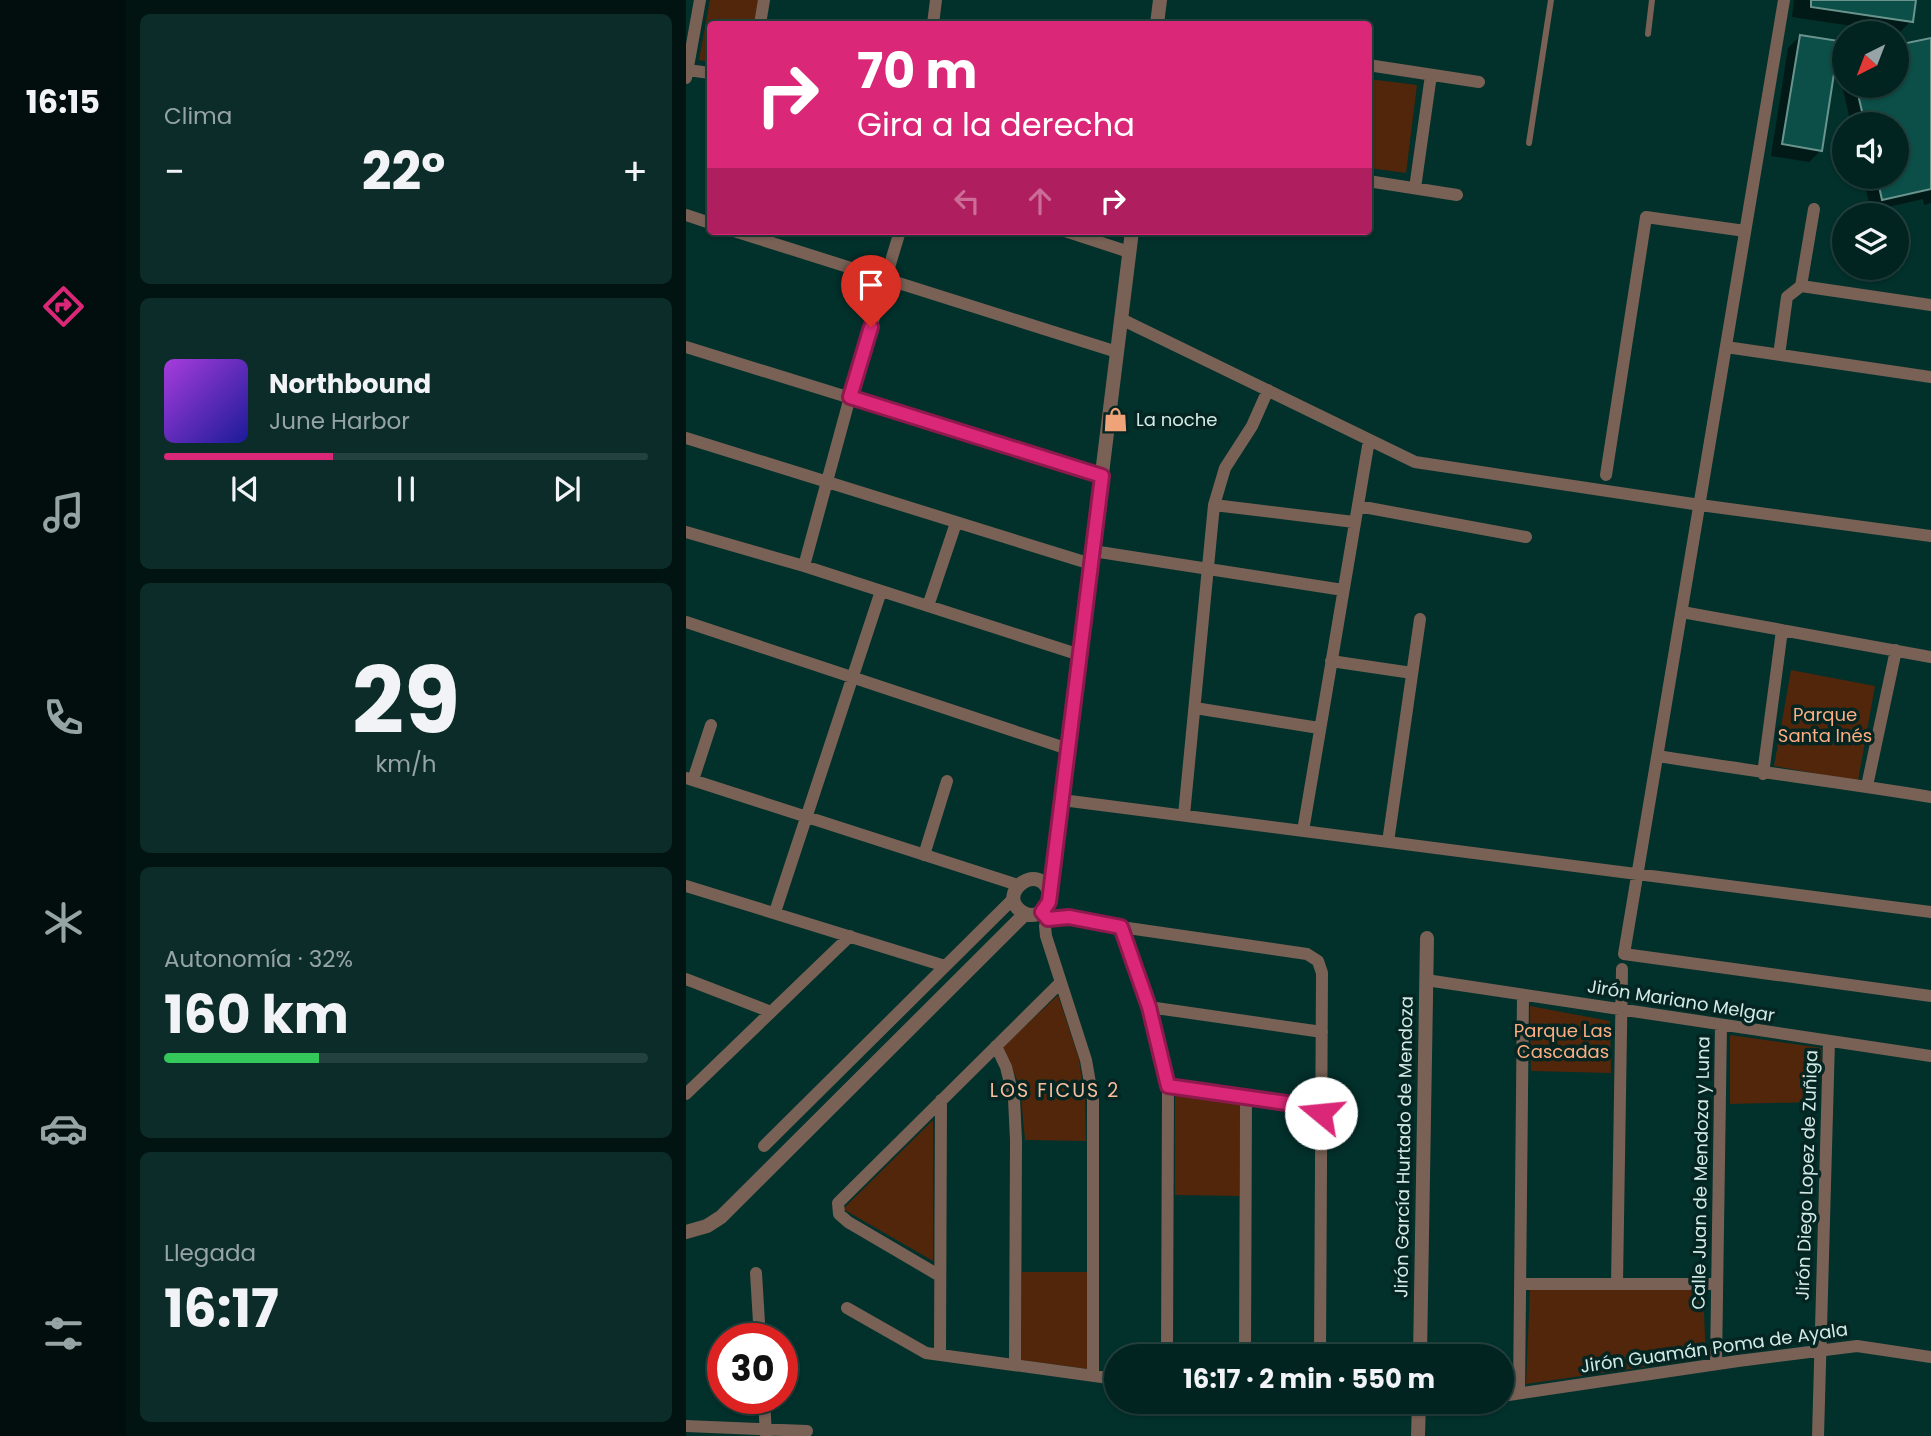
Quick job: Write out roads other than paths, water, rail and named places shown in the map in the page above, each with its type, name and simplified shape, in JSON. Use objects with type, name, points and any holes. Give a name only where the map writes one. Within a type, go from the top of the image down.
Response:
[{"type":"street","points":[[700,0],[687,74],[707,73]]},
{"type":"street","points":[[760,21],[764,0]]},
{"type":"street","points":[[933,21],[936,0]]},
{"type":"street","points":[[1157,21],[1160,0]]},
{"type":"street","points":[[1784,0],[1624,954],[1931,996]]},
{"type":"street","points":[[1372,66],[1479,82]]},
{"type":"street","points":[[1415,188],[1431,75]]},
{"type":"street","points":[[1372,182],[1457,195]]},
{"type":"street","points":[[1779,355],[1787,297],[1801,286],[1814,209]]},
{"type":"street","points":[[686,215],[707,222]]},
{"type":"street","points":[[1605,475],[1646,217],[1745,231]]},
{"type":"street","points":[[746,235],[1117,352]]},
{"type":"street","points":[[804,566],[850,397],[899,235]]},
{"type":"street","points":[[1077,235],[1129,252]]},
{"type":"street","points":[[1093,1376],[1093,1100],[1086,1060],[1046,936],[1045,915],[1055,857],[1131,235]]},
{"type":"street","points":[[1801,286],[1931,305]]},
{"type":"street","points":[[1121,319],[1415,463],[1931,536]]},
{"type":"street","points":[[1726,347],[1931,377]]},
{"type":"street","points":[[686,348],[1102,476]]},
{"type":"street","points":[[1184,816],[1214,505],[1225,468],[1251,426],[1268,390]]},
{"type":"street","points":[[686,438],[956,523],[1092,557],[1209,569],[1343,590]]},
{"type":"street","points":[[1303,831],[1369,440]]},
{"type":"street","points":[[1214,505],[1354,522]]},
{"type":"street","points":[[1358,506],[1526,537]]},
{"type":"street","points":[[928,606],[956,523]]},
{"type":"street","points":[[686,532],[804,566],[1080,655]]},
{"type":"street","points":[[775,912],[881,591]]},
{"type":"street","points":[[1682,612],[1931,657]]},
{"type":"street","points":[[1388,842],[1420,619]]},
{"type":"street","points":[[686,622],[1068,750]]},
{"type":"street","points":[[1763,774],[1783,630]]},
{"type":"street","points":[[1867,786],[1896,650]]},
{"type":"street","points":[[1331,661],[1412,673]]},
{"type":"street","points":[[1195,708],[1320,728]]},
{"type":"street","points":[[712,725],[689,779],[924,855],[1016,892]]},
{"type":"street","points":[[1658,756],[1763,774],[1867,786],[1931,797]]},
{"type":"street","points":[[924,855],[947,780]]},
{"type":"street","points":[[1062,800],[1931,912]]},
{"type":"street","points":[[1033,879],[1055,857]]},
{"type":"street","points":[[764,1146],[945,966],[1016,892],[1024,880],[1033,879],[1045,885],[1050,896]]},
{"type":"street","points":[[686,886],[945,966]]},
{"type":"street","points":[[1016,892],[1016,906],[1025,914],[1069,917],[1307,954],[1318,961],[1322,973],[1320,1344]]},
{"type":"street","points":[[686,1232],[714,1223],[721,1217],[1025,914]]},
{"type":"street","points":[[1121,927],[1149,1007],[1168,1086],[1167,1344]]},
{"type":"street","points":[[686,1094],[850,936]]},
{"type":"street","name":"Jirón García Hurtado de Mendoza","points":[[1420,1344],[1427,938]]},
{"type":"street","points":[[1617,1284],[1622,969]]},
{"type":"street","points":[[686,979],[771,1012]]},
{"type":"street","name":"Jirón Mariano Melgar","points":[[1426,980],[1931,1056]]},
{"type":"street","points":[[940,1276],[848,1222],[839,1214],[838,1203],[1060,983]]},
{"type":"street","points":[[1519,1393],[1522,995]]},
{"type":"street","points":[[1149,1007],[1322,1032]]},
{"type":"street","name":"Calle Juan de Mendoza y Luna","points":[[1716,1364],[1721,1025]]},
{"type":"street","name":"Jirón Diego Lopez de Zuñiga","points":[[1818,1436],[1829,1041]]},
{"type":"street","points":[[996,1046],[1011,1082],[1015,1112],[1015,1365]]},
{"type":"street","points":[[1168,1086],[1321,1108]]},
{"type":"street","points":[[1245,1344],[1246,1097]]},
{"type":"street","points":[[940,1355],[941,1100]]},
{"type":"street","points":[[756,1273],[759,1323]]},
{"type":"street","points":[[1520,1284],[1717,1284]]},
{"type":"street","points":[[847,1308],[926,1353],[1104,1378]]},
{"type":"street","name":"Jirón Guamán Poma de Ayala","points":[[1514,1394],[1857,1346],[1931,1357]]},
{"type":"street","points":[[765,1414],[766,1433]]},
{"type":"street","points":[[1418,1436],[1419,1414]]},
{"type":"street","points":[[686,1426],[766,1433],[807,1431]]},
{"type":"lane","points":[[1530,143],[1551,0]]},
{"type":"lane","points":[[1648,34],[1652,0]]},
{"type":"place","name":"La noche","points":[[1116,420]]},
{"type":"district","name":"LOS FICUS 2","points":[[1055,1090]]},
{"type":"park label","name":"Parque Santa Inés","points":[[1825,725]]},
{"type":"park label","name":"Parque Las Cascadas","points":[[1563,1041]]}]
